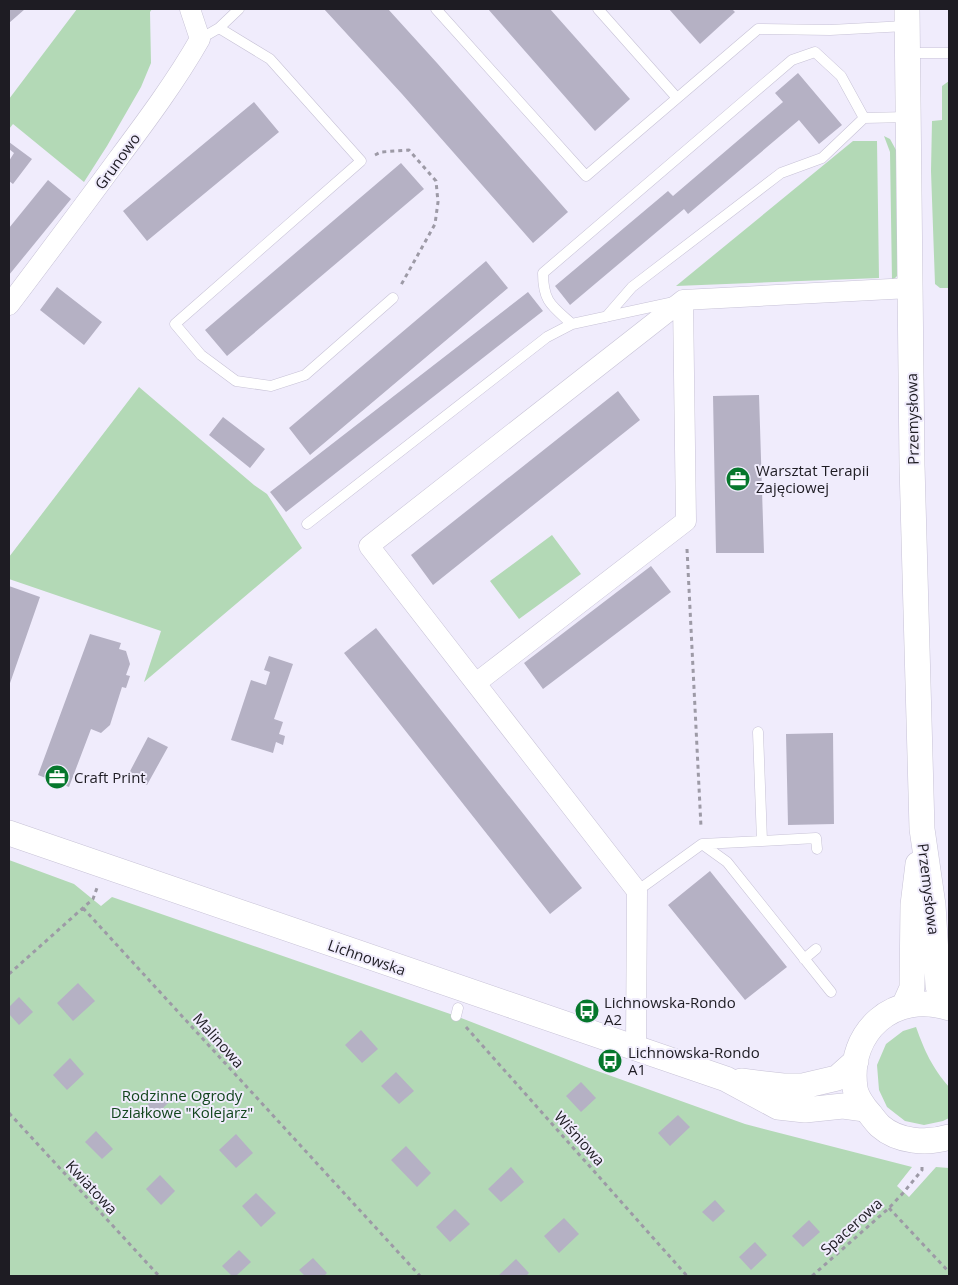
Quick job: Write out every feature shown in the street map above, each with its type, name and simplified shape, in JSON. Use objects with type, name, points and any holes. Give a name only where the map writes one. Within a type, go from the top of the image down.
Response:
[{"type":"street","points":[[190,9],[200,39]]},
{"type":"street","name":"Przemysłowa","points":[[907,17],[914,556],[922,830],[933,905],[938,986],[948,1007]]},
{"type":"street","name":"Grunowo","points":[[9,305],[165,95],[185,66],[200,39]]},
{"type":"street","points":[[636,1049],[637,891],[369,546],[683,300],[910,288]]},
{"type":"street","points":[[476,683],[686,521],[683,300]]},
{"type":"street","name":"Przemysłowa","points":[[904,1006],[912,988],[913,905],[922,830]]},
{"type":"street","name":"Lichnowska","points":[[9,833],[726,1079],[778,1107],[805,1110],[843,1106],[865,1109]]},
{"type":"street","points":[[948,1007],[916,1003],[897,1008],[880,1018],[866,1033],[857,1050],[854,1070],[855,1090],[865,1109],[881,1126],[899,1137],[921,1141],[949,1137]]},
{"type":"street","name":"Lichnowska","points":[[726,1079],[784,1086],[803,1086],[837,1078],[856,1061]]},
{"type":"lane","points":[[200,39],[219,28],[239,9]]},
{"type":"lane","points":[[436,9],[586,176],[758,29],[830,30],[907,17]]},
{"type":"lane","points":[[598,9],[677,98]]},
{"type":"lane","points":[[219,28],[270,59],[361,161],[175,324],[201,355],[236,381],[271,386],[305,375],[393,298]]},
{"type":"lane","points":[[572,324],[550,304],[543,288],[543,273],[792,60],[815,52],[841,76],[864,118]]},
{"type":"lane","points":[[907,53],[949,53]]},
{"type":"lane","points":[[606,317],[632,287],[781,173],[822,158],[864,118],[908,117]]},
{"type":"lane","points":[[307,524],[547,337],[572,324],[683,300]]},
{"type":"lane","points":[[758,732],[762,841]]},
{"type":"lane","points":[[637,891],[702,844],[816,838],[817,848]]},
{"type":"lane","points":[[702,844],[726,862],[831,992]]},
{"type":"lane","points":[[804,959],[816,949]]},
{"type":"path","points":[[361,161],[381,152],[408,150],[436,181],[438,202],[435,224],[393,298]]},
{"type":"path","points":[[686,521],[702,844]]},
{"type":"path","points":[[9,974],[93,899],[99,884]]},
{"type":"path","name":"Malinowa","points":[[83,908],[420,1276]]},
{"type":"path","name":"Wiśniowa","points":[[457,1012],[687,1276]]},
{"type":"path","name":"Kwiatowa","points":[[9,1113],[159,1276]]},
{"type":"path","name":"Spacerowa","points":[[812,1276],[889,1208],[922,1170],[922,1162]]},
{"type":"path","points":[[889,1208],[949,1272]]},
{"type":"green space","points":[[77,9],[152,9],[150,12],[151,63],[141,87],[84,182],[13,124],[9,129],[9,99]]},
{"type":"green space","points":[[949,81],[949,288],[940,288],[935,284],[931,171],[932,121],[942,120],[942,86]]},
{"type":"green space","points":[[884,136],[890,139],[896,150],[899,274],[892,281],[890,152]]},
{"type":"green space","points":[[853,141],[877,141],[879,278],[676,286]]},
{"type":"green space","points":[[139,387],[267,494],[302,548],[144,682],[161,631],[9,579],[9,557]]},
{"type":"green space","points":[[552,535],[581,574],[519,619],[490,581]]},
{"type":"green space","name":"Rodzinne Ogrody Działkowe \"Kolejarz\"","points":[[9,860],[74,884],[101,906],[112,897],[456,1016],[589,1068],[745,1124],[912,1167],[897,1186],[909,1197],[936,1167],[949,1168],[949,1276],[9,1276]]},
{"type":"green space","points":[[916,1027],[930,1059],[949,1087],[949,1118],[924,1125],[905,1121],[887,1107],[879,1090],[877,1065],[886,1044],[903,1031]]},
{"type":"building","points":[[9,9],[25,9],[9,23]]},
{"type":"building","points":[[324,9],[388,9],[568,212],[533,243],[402,94]]},
{"type":"building","points":[[488,9],[550,9],[630,99],[595,131]]},
{"type":"building","points":[[669,9],[732,9],[735,12],[700,44]]},
{"type":"building","points":[[798,73],[842,125],[819,144],[799,120],[688,214],[684,209],[570,305],[555,286],[668,191],[673,196],[783,102],[775,93]]},
{"type":"building","points":[[254,102],[279,132],[147,241],[123,211]]},
{"type":"building","points":[[9,142],[32,159],[13,184],[9,181],[9,161],[14,153],[9,149]]},
{"type":"building","points":[[401,163],[424,189],[227,356],[205,330]]},
{"type":"building","points":[[48,180],[71,199],[9,275],[9,228]]},
{"type":"building","points":[[486,261],[508,288],[310,455],[289,428]]},
{"type":"building","points":[[57,287],[102,322],[84,345],[40,310]]},
{"type":"building","points":[[528,292],[543,311],[286,512],[270,492]]},
{"type":"building","points":[[618,391],[640,420],[433,585],[411,555]]},
{"type":"building","points":[[759,395],[764,553],[716,553],[713,396]]},
{"type":"building","points":[[223,417],[265,449],[250,468],[209,435]]},
{"type":"building","points":[[651,566],[671,592],[543,689],[524,663]]},
{"type":"building","points":[[9,586],[40,597],[9,686]]},
{"type":"building","points":[[376,628],[582,888],[550,914],[344,653]]},
{"type":"building","points":[[90,634],[121,643],[119,649],[126,651],[130,664],[126,675],[130,676],[126,688],[122,687],[110,725],[101,733],[91,729],[69,787],[38,775]]},
{"type":"building","points":[[269,656],[293,664],[274,719],[283,722],[279,734],[285,736],[283,745],[276,742],[273,753],[231,740],[251,680],[266,685],[270,672],[264,670]]},
{"type":"building","points":[[833,733],[834,824],[788,825],[786,734]]},
{"type":"building","points":[[148,737],[168,747],[147,785],[128,775]]},
{"type":"building","points":[[710,871],[787,967],[745,1000],[668,905]]},
{"type":"building","points":[[78,983],[95,1001],[73,1021],[57,1003]]},
{"type":"building","points":[[19,997],[33,1012],[19,1025],[9,1014],[9,1007]]},
{"type":"building","points":[[361,1030],[378,1049],[362,1063],[345,1045]]},
{"type":"building","points":[[70,1058],[84,1074],[67,1090],[53,1075]]},
{"type":"building","points":[[396,1072],[414,1091],[399,1104],[381,1086]]},
{"type":"building","points":[[581,1082],[596,1098],[581,1112],[566,1096]]},
{"type":"building","points":[[161,1092],[170,1101],[156,1115],[147,1105]]},
{"type":"building","points":[[678,1115],[690,1127],[670,1146],[658,1133]]},
{"type":"building","points":[[96,1131],[113,1149],[102,1159],[85,1142]]},
{"type":"building","points":[[236,1134],[253,1153],[236,1168],[219,1150]]},
{"type":"building","points":[[406,1146],[431,1173],[417,1187],[391,1160]]},
{"type":"building","points":[[511,1167],[524,1182],[501,1202],[488,1189]]},
{"type":"building","points":[[160,1175],[175,1191],[161,1205],[146,1189]]},
{"type":"building","points":[[256,1193],[276,1213],[261,1227],[242,1206]]},
{"type":"building","points":[[715,1200],[725,1211],[713,1222],[702,1212]]},
{"type":"building","points":[[455,1209],[470,1224],[450,1242],[436,1227]]},
{"type":"building","points":[[564,1218],[579,1234],[559,1253],[544,1236]]},
{"type":"building","points":[[809,1220],[820,1232],[803,1247],[792,1236]]},
{"type":"building","points":[[755,1242],[767,1255],[751,1270],[739,1257]]},
{"type":"building","points":[[239,1250],[251,1262],[236,1276],[232,1276],[222,1266]]},
{"type":"building","points":[[313,1258],[327,1273],[324,1276],[305,1276],[299,1270]]},
{"type":"building","points":[[516,1259],[529,1273],[526,1276],[499,1275]]},
{"type":"place","name":"Warsztat Terapii Zajęciowej","points":[[738,479]]},
{"type":"place","name":"Craft Print","points":[[57,777]]},
{"type":"place","name":"Lichnowska-Rondo A2","points":[[587,1011]]},
{"type":"place","name":"Lichnowska-Rondo A1","points":[[610,1061]]}]
